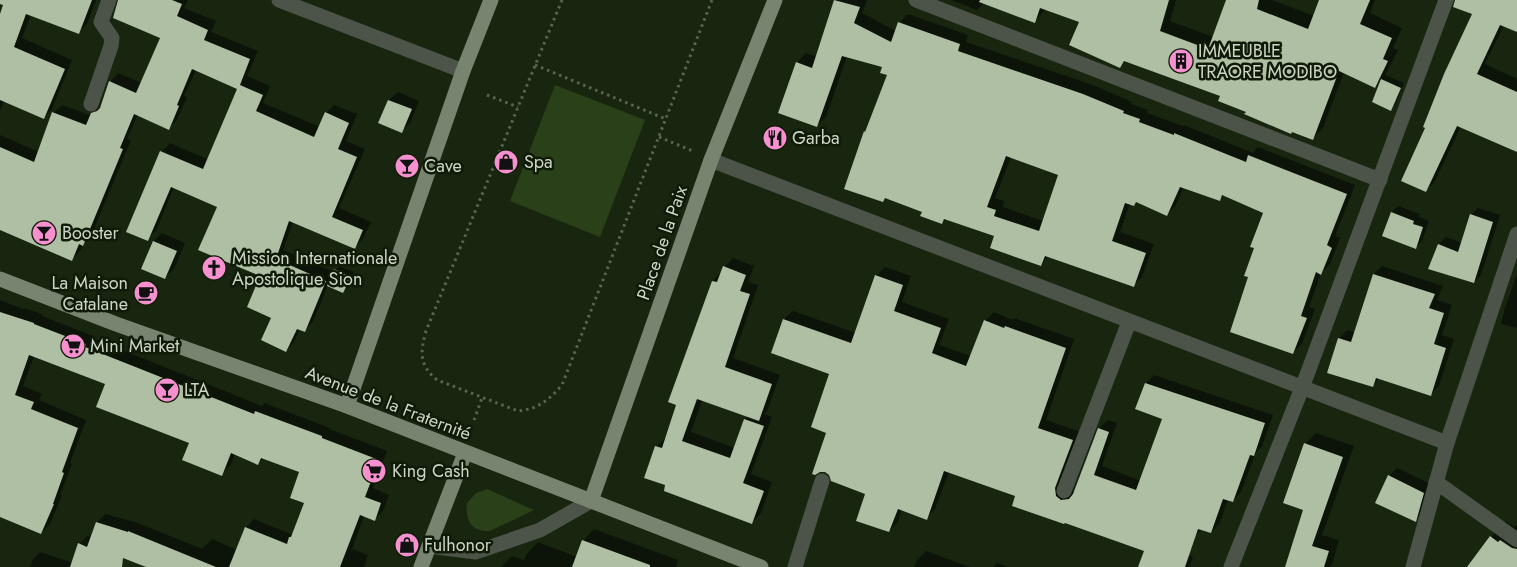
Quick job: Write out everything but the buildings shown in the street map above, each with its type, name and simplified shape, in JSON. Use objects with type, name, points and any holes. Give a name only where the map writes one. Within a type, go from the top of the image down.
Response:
[{"type":"main road","points":[[347,406],[463,71],[491,0]]},
{"type":"main road","name":"Place de la Paix","points":[[591,501],[711,160],[775,0]]},
{"type":"main road","name":"Avenue de la Fraternité","points":[[0,279],[116,324],[347,406],[761,567]]},
{"type":"main road","points":[[421,567],[465,453]]},
{"type":"street","points":[[91,104],[111,46],[112,38],[101,22],[109,0]]},
{"type":"street","points":[[279,0],[463,71]]},
{"type":"street","points":[[916,0],[1380,180]]},
{"type":"street","points":[[1231,567],[1302,388],[1446,0]]},
{"type":"street","points":[[711,160],[1447,443]]},
{"type":"street","points":[[1413,567],[1447,443],[1517,234]]},
{"type":"street","points":[[1064,491],[1129,322]]},
{"type":"street","points":[[795,567],[822,481]]},
{"type":"street","points":[[1436,482],[1517,540]]},
{"type":"street","points":[[429,546],[476,552],[540,530],[591,501]]},
{"type":"path","points":[[562,0],[426,331],[422,348],[422,360],[430,374],[437,380],[518,411],[530,409],[553,396],[562,385],[712,0]]},
{"type":"path","points":[[535,66],[666,119]]},
{"type":"path","points":[[487,95],[518,108]]},
{"type":"path","points":[[659,137],[697,152]]},
{"type":"path","points":[[474,420],[482,398]]},
{"type":"green space","points":[[555,85],[645,120],[600,237],[510,201]]},
{"type":"green space","points":[[487,489],[534,510],[490,531],[478,529],[468,520],[467,503],[476,493]]},
{"type":"place","name":"IMMEUBLE TRAORE MODIBO","points":[[1181,61]]},
{"type":"place","name":"Garba","points":[[775,138]]},
{"type":"place","name":"Spa","points":[[506,162]]},
{"type":"place","name":"Cave","points":[[407,166]]},
{"type":"place","name":"Booster","points":[[44,233]]},
{"type":"place","name":"Mission Internationale Apostolique Sion","points":[[214,268]]},
{"type":"place","name":"La Maison Catalane","points":[[146,293]]},
{"type":"place","name":"Mini Market","points":[[73,346]]},
{"type":"place","name":"LTA","points":[[167,390]]},
{"type":"place","name":"King Cash","points":[[374,471]]},
{"type":"place","name":"Fulhonor","points":[[407,545]]}]
